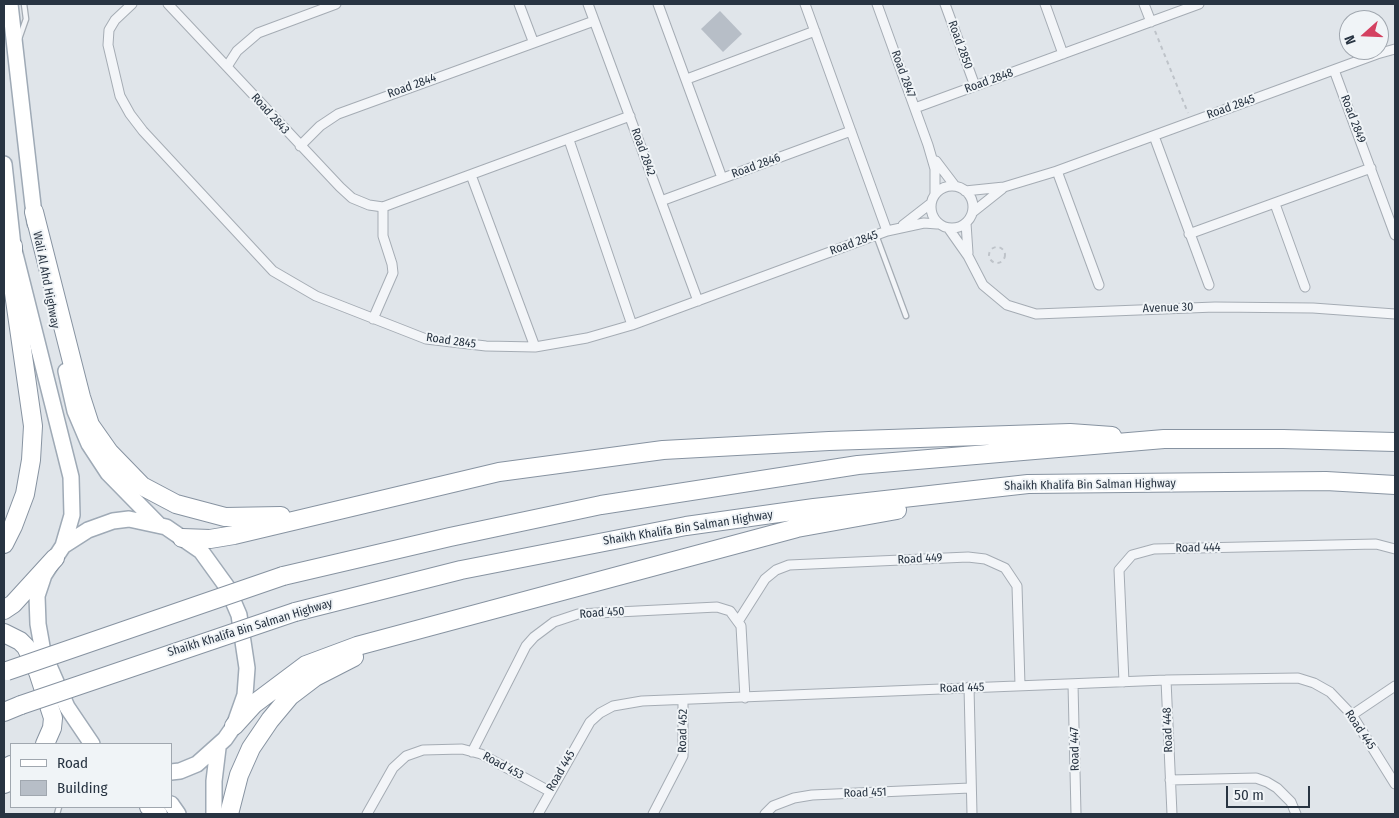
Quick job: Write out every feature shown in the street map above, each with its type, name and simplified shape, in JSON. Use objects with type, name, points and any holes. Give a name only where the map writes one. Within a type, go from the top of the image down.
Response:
[{"type":"highway","points":[[34,212],[81,397],[90,424],[108,452],[142,486],[169,500],[209,514],[261,518],[321,513]]},
{"type":"highway","points":[[4,544],[25,494],[31,460],[32,435],[29,392],[13,286],[13,246]]},
{"type":"highway","points":[[182,538],[210,538],[234,535],[499,472],[663,450],[829,441],[1070,433],[1164,439],[1283,439],[1395,442]]},
{"type":"highway","points":[[6,672],[283,576],[450,537],[601,505],[858,465],[1164,439]]},
{"type":"highway","name":"Shaikh Khalifa Bin Salman Highway","points":[[4,712],[21,704],[295,612],[461,570],[686,526],[814,508],[1028,484],[1326,482],[1395,485]]},
{"type":"highway","points":[[234,726],[254,704],[306,665],[357,646],[454,618],[797,528],[912,507],[1027,496],[1094,485]]},
{"type":"highway","points":[[4,610],[13,604],[59,552]]},
{"type":"highway","points":[[229,814],[239,775],[252,748],[270,720],[290,696],[315,677],[358,655],[454,618]]},
{"type":"highway","points":[[4,633],[20,641],[26,647],[38,672],[53,718],[52,728],[44,743]]},
{"type":"main road","name":"Wali Al Ahd Highway","points":[[10,4],[34,212],[51,311],[75,411],[89,444],[108,473],[159,525]]},
{"type":"main road","name":"Wali Al Ahd Highway","points":[[4,164],[13,246],[71,477],[72,515],[59,552],[44,575],[37,596],[38,624],[43,652],[67,707],[91,743]]},
{"type":"main road","points":[[59,552],[88,530],[113,521],[129,519],[159,525],[166,527],[201,551],[227,587],[239,615],[247,668],[245,695],[234,726],[218,748],[197,764],[180,771],[172,772]]},
{"type":"main road","points":[[214,814],[214,781],[218,748]]},
{"type":"street","name":"Road 2845","points":[[132,4],[114,20],[109,30],[110,60],[120,96],[130,114],[273,271],[316,296],[373,320],[426,339],[486,346],[535,347],[587,338],[632,325],[891,230],[924,223],[937,224]]},
{"type":"street","name":"Road 2843","points":[[168,4],[228,65],[300,146],[352,198],[369,205],[383,207]]},
{"type":"street","points":[[228,65],[247,40],[258,33],[336,4]]},
{"type":"street","points":[[519,4],[533,41]]},
{"type":"street","name":"Road 2842","points":[[588,4],[698,300]]},
{"type":"street","points":[[658,4],[722,178]]},
{"type":"street","points":[[805,4],[851,130],[891,230]]},
{"type":"street","name":"Road 2847","points":[[877,4],[928,145],[935,169],[935,193]]},
{"type":"street","name":"Road 2850","points":[[945,4],[975,86]]},
{"type":"street","points":[[1045,4],[1063,54]]},
{"type":"street","points":[[1144,4],[1151,22]]},
{"type":"street","name":"Road 2848","points":[[915,108],[1199,4]]},
{"type":"street","name":"Road 2844","points":[[300,146],[320,126],[338,114],[533,41],[594,21]]},
{"type":"street","points":[[686,79],[815,31]]},
{"type":"street","name":"Road 2845","points":[[965,191],[1004,187],[1057,171],[1361,60]]},
{"type":"street","name":"Road 2849","points":[[1334,70],[1395,235]]},
{"type":"street","points":[[373,320],[393,272],[383,236],[383,207],[630,116]]},
{"type":"street","name":"Road 2846","points":[[661,201],[851,130]]},
{"type":"street","points":[[1154,136],[1209,285]]},
{"type":"street","points":[[569,140],[632,325]]},
{"type":"street","name":"Road 2847","points":[[928,145],[939,167],[955,186]]},
{"type":"street","points":[[1190,234],[1371,168]]},
{"type":"street","points":[[1057,171],[1098,285]]},
{"type":"street","points":[[471,175],[535,347]]},
{"type":"street","points":[[955,186],[965,191],[972,200],[972,212],[966,223],[958,228],[949,229],[937,224],[931,215],[930,204],[935,193],[944,187],[955,186]]},
{"type":"street","name":"Road 2845","points":[[972,212],[1004,187]]},
{"type":"street","name":"Road 2845","points":[[891,230],[930,204]]},
{"type":"street","points":[[1275,204],[1304,287]]},
{"type":"street","name":"Avenue 30","points":[[966,223],[968,256]]},
{"type":"street","name":"Avenue 30","points":[[949,229],[968,256],[983,285],[995,297],[1007,305],[1036,314],[1216,306],[1313,308],[1395,314]]},
{"type":"street","name":"Road 444","points":[[1124,682],[1119,570],[1121,565],[1132,555],[1154,549],[1376,544],[1395,549]]},
{"type":"street","name":"Road 449","points":[[739,620],[765,579],[776,570],[789,565],[968,557],[985,559],[1005,568],[1017,586],[1020,686]]},
{"type":"street","name":"Road 450","points":[[472,752],[526,646],[534,637],[554,622],[578,614],[717,607],[730,611],[739,620]]},
{"type":"street","points":[[739,620],[742,632],[745,698]]},
{"type":"street","name":"Road 445","points":[[538,814],[549,791],[590,722],[612,706],[642,701],[1166,680],[1307,680],[1330,692],[1352,715],[1395,784]]},
{"type":"street","name":"Road 448","points":[[1166,680],[1172,814]]},
{"type":"street","name":"Road 447","points":[[1073,684],[1076,814]]},
{"type":"street","points":[[1352,715],[1395,686]]},
{"type":"street","points":[[969,688],[972,814]]},
{"type":"street","name":"Road 452","points":[[652,814],[684,756],[683,700]]},
{"type":"street","name":"Road 453","points":[[367,814],[393,768],[406,756],[422,750],[451,749],[472,752],[489,758],[549,791]]},
{"type":"street","points":[[1170,780],[1256,778],[1277,788],[1290,802],[1296,814]]},
{"type":"street","name":"Road 451","points":[[765,814],[773,806],[794,798],[812,795],[970,788]]},
{"type":"lane","points":[[15,44],[24,28],[24,4]]},
{"type":"lane","points":[[876,235],[906,316]]},
{"type":"path","points":[[1151,22],[1192,122]]},
{"type":"path","points":[[1000,247],[1005,252],[1001,262],[994,263],[989,258],[992,248],[1000,247]]},
{"type":"building","points":[[720,11],[742,34],[723,52],[701,29]]}]
